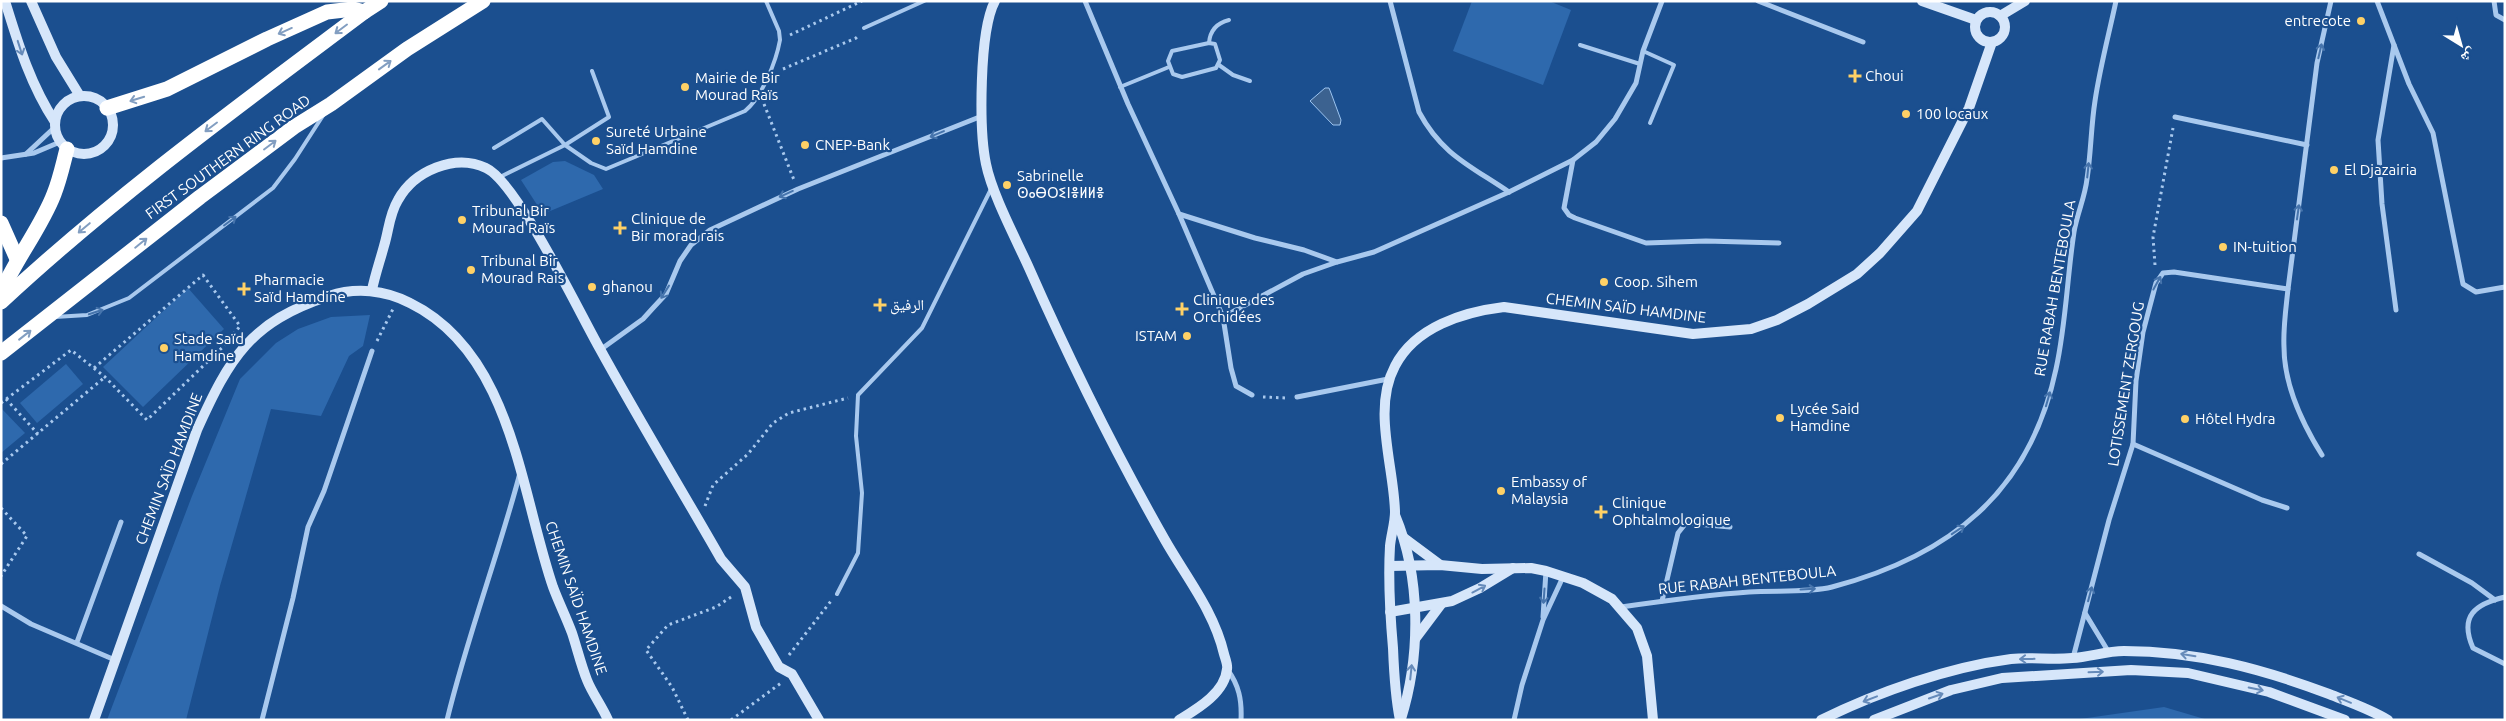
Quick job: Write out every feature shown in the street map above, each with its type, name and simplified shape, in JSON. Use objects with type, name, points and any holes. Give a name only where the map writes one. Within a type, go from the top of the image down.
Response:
[{"type":"highway","name":"FIRST SOUTHERN RING ROAD","points":[[1,302],[43,262],[156,168],[381,1]]},
{"type":"highway","name":"FIRST SOUTHERN RING ROAD","points":[[1,354],[200,197],[294,127],[332,104],[407,49],[483,1]]},
{"type":"highway","points":[[107,108],[167,89],[267,38],[327,12],[353,9],[364,12]]},
{"type":"highway","points":[[1,293],[17,259],[40,222],[54,194],[64,146]]},
{"type":"highway","points":[[1,222],[17,259]]},
{"type":"main road","points":[[5,1],[24,63],[64,146],[86,154],[104,145],[112,127],[107,108],[95,99],[80,96],[64,104],[59,110],[55,124]]},
{"type":"main road","points":[[31,1],[56,57],[80,96]]},
{"type":"main road","points":[[995,1],[986,31],[982,116],[986,164],[1057,331],[1092,405],[1141,499],[1207,608],[1219,636],[1227,670],[1218,690],[1201,706],[1179,720]]},
{"type":"main road","points":[[1922,1],[1976,20]]},
{"type":"main road","points":[[2000,16],[2025,1]]},
{"type":"main road","points":[[1988,12],[2000,16],[2004,22],[2004,32],[1997,41],[1992,42],[1978,38],[1974,30],[1976,20],[1988,12]]},
{"type":"main road","name":"CHEMIN SAÏD HAMDINE","points":[[1395,514],[1384,429],[1388,379],[1404,352],[1421,337],[1455,318],[1482,310],[1504,307],[1693,334],[1751,329],[1777,320],[1808,304],[1857,274],[1880,253],[1917,211],[1968,108],[1992,42]]},
{"type":"main road","points":[[372,290],[375,273],[387,237],[389,217],[399,197],[409,186],[434,168],[455,162],[486,168],[498,177],[509,189],[549,255],[600,350],[721,558],[745,587],[756,627],[779,668],[792,674],[819,720]]},
{"type":"main road","name":"CHEMIN SAÏD HAMDINE","points":[[94,720],[198,430],[217,386],[244,345],[289,310],[338,293],[372,290],[399,297],[427,311],[452,331],[469,349],[493,392],[521,470],[553,588],[572,633],[587,681],[608,720]]},
{"type":"main road","points":[[1395,514],[1404,538],[1410,565],[1415,639],[1409,692],[1400,720]]},
{"type":"main road","points":[[1395,514],[1390,546],[1390,612],[1395,698],[1400,720]]},
{"type":"main road","points":[[1404,538],[1440,565]]},
{"type":"main road","points":[[1390,566],[1440,565],[1482,569],[1514,568],[1546,571],[1583,583],[1612,599],[1621,607],[1636,628],[1647,656],[1653,720]]},
{"type":"main road","points":[[1390,612],[1442,603],[1480,588],[1514,568]]},
{"type":"main road","points":[[1415,639],[1442,603]]},
{"type":"main road","points":[[1822,720],[1872,698],[1978,666],[2012,659],[2073,658],[2108,651],[2179,654],[2228,662],[2285,677],[2388,720]]},
{"type":"main road","points":[[1874,720],[1951,690],[2002,678],[2130,670],[2188,673],[2269,692],[2345,720]]},
{"type":"street","points":[[1085,1],[1120,87],[1179,214],[1223,317],[1231,368],[1236,386],[1252,395]]},
{"type":"street","points":[[1390,1],[1420,112],[1428,128],[1444,148],[1509,192]]},
{"type":"street","points":[[1223,317],[1303,274],[1374,252],[1509,192],[1573,160],[1596,142],[1615,119],[1636,83],[1643,51],[1662,1]]},
{"type":"street","points":[[1758,1],[1863,42]]},
{"type":"street","name":"RUE RABAH BENTEBOULA","points":[[1621,607],[1748,592],[1829,588],[1894,565],[1937,544],[1967,524],[1992,500],[2019,466],[2038,430],[2056,371],[2065,317],[2074,232],[2087,180],[2095,100],[2116,1]]},
{"type":"street","points":[[2322,455],[2302,423],[2289,383],[2284,348],[2288,289],[2317,63],[2331,1]]},
{"type":"street","points":[[2377,1],[2394,45],[2433,133],[2463,284],[2476,292],[2505,287]]},
{"type":"street","points":[[2494,1],[2496,15],[2505,20]]},
{"type":"street","points":[[2394,45],[2378,140],[2382,204],[2396,310]]},
{"type":"street","points":[[600,350],[643,319],[654,308],[666,294],[680,260],[691,245],[710,230],[798,189],[982,116]]},
{"type":"street","points":[[2175,117],[2307,145]]},
{"type":"street","points":[[25,154],[55,124]]},
{"type":"street","points":[[1,158],[64,146]]},
{"type":"street","points":[[1573,160],[1564,208],[1566,212],[1575,218],[1646,243],[1706,241],[1779,243]]},
{"type":"street","points":[[1179,214],[1255,238],[1304,250],[1337,262]]},
{"type":"street","name":"LOTISSEMENT ZERGOUG","points":[[2073,658],[2132,444],[2136,380],[2148,305],[2156,283],[2164,274],[2174,272],[2288,289]]},
{"type":"street","points":[[262,720],[294,598],[308,527],[324,491],[372,352]]},
{"type":"street","points":[[1297,397],[1388,379]]},
{"type":"street","points":[[2132,444],[2254,496],[2287,508]]},
{"type":"street","points":[[447,720],[458,676],[501,544],[521,470]]},
{"type":"street","points":[[77,642],[121,522]]},
{"type":"street","points":[[1662,601],[1678,533],[1686,523],[1730,527]]},
{"type":"street","points":[[2419,554],[2472,584],[2495,600]]},
{"type":"street","points":[[1543,620],[1546,571]]},
{"type":"street","points":[[1514,720],[1522,685],[1543,620],[1564,576]]},
{"type":"street","points":[[2505,597],[2484,602],[2471,615],[2467,633],[2472,648],[2505,664]]},
{"type":"street","points":[[1,606],[31,624],[77,642],[115,660]]},
{"type":"street","points":[[2085,613],[2108,651]]},
{"type":"street","points":[[1227,670],[1238,688],[1242,706],[1241,720]]},
{"type":"lane","points":[[494,148],[542,119],[565,145],[591,163],[606,169],[746,111],[754,104],[760,94],[780,40],[780,32],[766,1]]},
{"type":"lane","points":[[864,28],[924,1]]},
{"type":"lane","points":[[1209,43],[1210,36],[1217,25],[1229,20]]},
{"type":"lane","points":[[1209,43],[1215,44],[1217,47],[1220,60],[1219,65],[1212,69],[1182,77],[1173,74],[1169,67],[1168,57],[1176,49],[1209,43]]},
{"type":"lane","points":[[1580,46],[1640,64]]},
{"type":"lane","points":[[1643,51],[1674,65],[1650,123]]},
{"type":"lane","points":[[1219,65],[1233,75],[1250,81]]},
{"type":"lane","points":[[1120,87],[1169,67]]},
{"type":"lane","points":[[498,177],[565,145],[609,117],[592,71]]},
{"type":"lane","points":[[48,317],[87,315],[129,298],[273,188],[332,104]]},
{"type":"lane","points":[[837,594],[858,553],[862,493],[856,436],[858,395],[922,328],[994,185]]},
{"type":"path","points":[[780,40],[862,1]]},
{"type":"path","points":[[768,75],[856,38],[864,28]]},
{"type":"path","points":[[760,94],[798,189]]},
{"type":"path","points":[[2156,283],[2153,237],[2175,117]]},
{"type":"path","points":[[1,403],[70,350],[105,377],[147,420],[230,340],[240,326],[203,275],[94,368]]},
{"type":"path","points":[[372,352],[399,297]]},
{"type":"path","points":[[230,340],[244,345]]},
{"type":"path","points":[[1,464],[105,377]]},
{"type":"path","points":[[699,520],[713,485],[748,454],[772,423],[789,413],[858,395]]},
{"type":"path","points":[[1252,395],[1267,398],[1297,397]]},
{"type":"path","points":[[6,399],[38,434]]},
{"type":"path","points":[[1,508],[27,536],[1,576]]},
{"type":"path","points":[[688,720],[672,687],[646,650],[668,625],[716,607],[745,587]]},
{"type":"path","points":[[779,668],[837,594]]},
{"type":"path","points":[[731,720],[792,674]]},
{"type":"shaded area","points":[[1472,1],[1549,1],[1571,10],[1543,85],[1453,51]]},
{"type":"shaded area","points":[[1325,88],[1329,88],[1341,120],[1340,125],[1333,125],[1310,101]]},
{"type":"shaded area","points":[[565,161],[594,175],[603,189],[543,214],[521,180],[553,162]]},
{"type":"shaded area","name":"Stade Saïd Hamdine","points":[[188,288],[224,329],[143,407],[103,367]]},
{"type":"shaded area","points":[[370,315],[363,346],[349,356],[321,416],[271,409],[220,586],[186,720],[107,720],[192,496],[240,379],[276,343],[298,329],[331,317]]},
{"type":"shaded area","points":[[66,364],[83,384],[37,423],[20,403]]},
{"type":"shaded area","points":[[1,408],[25,433],[1,453]]},
{"type":"shaded area","points":[[2164,707],[2208,720],[2073,720]]},
{"type":"place","name":"entrecote","points":[[2361,21]]},
{"type":"place","name":"Choui","points":[[1855,76]]},
{"type":"place","name":"Mairie de Bir Mourad Raïs","points":[[685,87]]},
{"type":"place","name":"100 locaux","points":[[1906,114]]},
{"type":"place","name":"Sureté Urbaine Saïd Hamdine","points":[[596,141]]},
{"type":"place","name":"CNEP-Bank","points":[[805,145]]},
{"type":"place","name":"El Djazairia","points":[[2334,170]]},
{"type":"place","name":"Sabrinelle ⵙⴰⴱⵔⵉⵏⴻⵍⵍⴻ","points":[[1007,185]]},
{"type":"place","name":"Tribunal Bir Mourad Raïs","points":[[462,220]]},
{"type":"place","name":"Clinique de Bir morad rais","points":[[620,228]]},
{"type":"place","name":"IN-tuition","points":[[2223,247]]},
{"type":"place","name":"Tribunal Bir Mourad Rais","points":[[471,270]]},
{"type":"place","name":"Coop. Sihem","points":[[1604,282]]},
{"type":"place","name":"ghanou","points":[[592,287]]},
{"type":"place","name":"Pharmacie Saïd Hamdine","points":[[244,289]]},
{"type":"place","name":"الرفيق","points":[[880,305]]},
{"type":"place","name":"Clinique des Orchidées","points":[[1182,309]]},
{"type":"place","name":"ISTAM","points":[[1187,336]]},
{"type":"place","name":"Stade Saïd Hamdine","points":[[164,348]]},
{"type":"place","name":"Lycée Said Hamdine","points":[[1780,418]]},
{"type":"place","name":"Hôtel Hydra","points":[[2185,419]]},
{"type":"place","name":"Embassy of Malaysia","points":[[1501,491]]},
{"type":"place","name":"Clinique Ophtalmologique","points":[[1601,512]]}]
